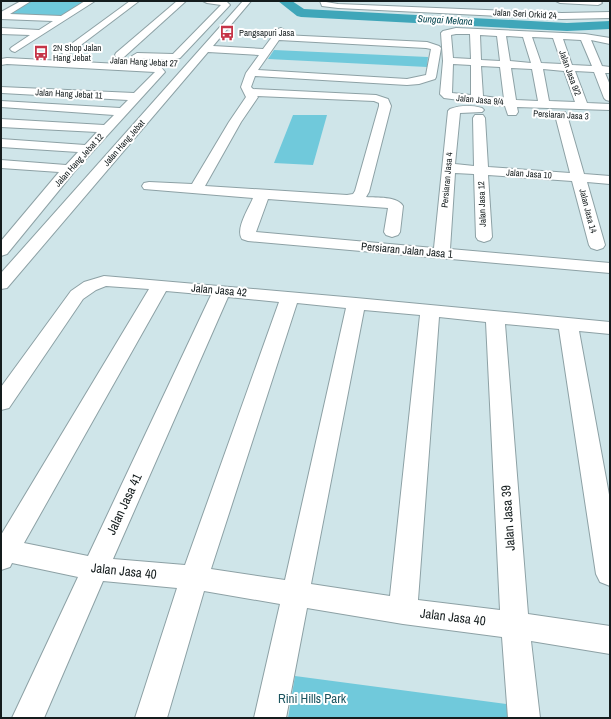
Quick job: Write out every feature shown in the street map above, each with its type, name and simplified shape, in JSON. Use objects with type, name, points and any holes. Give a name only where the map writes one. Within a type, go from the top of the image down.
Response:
[{"type":"street","points":[[1,15],[27,1]]},
{"type":"street","points":[[8,50],[40,33],[91,1]]},
{"type":"street","points":[[80,53],[62,52],[135,1]]},
{"type":"street","points":[[120,55],[182,1]]},
{"type":"street","points":[[1,62],[102,60],[120,55],[174,57],[226,5],[226,3],[207,1]]},
{"type":"street","name":"Jalan Hang Jebat","points":[[1,284],[247,1]]},
{"type":"street","points":[[560,1],[603,9]]},
{"type":"street","name":"Jalan Seri Orkid 24","points":[[324,2],[410,3],[499,9],[603,9]]},
{"type":"street","points":[[1,15],[62,19]]},
{"type":"street","points":[[1,31],[40,33]]},
{"type":"street","points":[[477,100],[475,32],[585,37],[609,40]]},
{"type":"street","name":"Jalan Jasa 9/4","points":[[475,32],[446,33],[448,61],[446,94],[452,97],[477,100],[511,107]]},
{"type":"street","points":[[197,188],[235,122],[252,97],[246,86],[251,73],[279,34],[427,45],[436,48],[431,77],[419,81],[406,82],[251,73]]},
{"type":"street","points":[[501,34],[511,107],[544,104],[582,106]]},
{"type":"street","points":[[527,35],[537,66],[544,104]]},
{"type":"street","name":"Jalan Jasa 9/2","points":[[557,36],[582,106],[610,107]]},
{"type":"street","points":[[585,37],[610,98]]},
{"type":"street","points":[[205,49],[265,52]]},
{"type":"street","points":[[8,50],[30,50]]},
{"type":"street","name":"Jalan Hang Jebat 27","points":[[8,50],[102,60],[191,64]]},
{"type":"street","name":"Jalan Hang Jebat 12","points":[[1,251],[69,169],[160,72],[157,69],[102,60]]},
{"type":"street","points":[[448,61],[610,70]]},
{"type":"street","points":[[134,82],[150,83]]},
{"type":"street","name":"Jalan Hang Jebat 11","points":[[2,90],[137,97]]},
{"type":"street","points":[[249,92],[376,98],[384,101],[385,106],[362,192],[358,197],[350,199]]},
{"type":"street","points":[[1,104],[123,112]]},
{"type":"street","name":"Persiaran Jasa 3","points":[[456,109],[511,107],[562,115],[610,118]]},
{"type":"street","name":"Persiaran Jasa 4","points":[[442,253],[448,168],[454,111],[456,109]]},
{"type":"street","name":"Jalan Jasa 14","points":[[562,115],[597,245]]},
{"type":"street","name":"Jalan Jasa 12","points":[[479,118],[484,237]]},
{"type":"street","points":[[1,122],[107,129]]},
{"type":"street","points":[[1,143],[88,149]]},
{"type":"street","points":[[1,164],[69,169]]},
{"type":"street","name":"Jalan Jasa 10","points":[[448,168],[610,180]]},
{"type":"street","points":[[149,186],[197,188],[202,190],[262,195],[350,199],[395,204],[396,206],[392,232]]},
{"type":"street","name":"Persiaran Jalan Jasa 1","points":[[262,195],[248,230],[248,236],[610,268]]},
{"type":"street","points":[[1,254],[24,256]]},
{"type":"street","name":"Jalan Jasa 42","points":[[1,403],[77,295],[90,286],[104,281],[356,303],[430,312],[568,323],[610,328]]},
{"type":"street","points":[[2,553],[160,285]]},
{"type":"street","name":"Jalan Jasa 41","points":[[28,718],[94,569],[222,291]]},
{"type":"street","points":[[151,718],[194,578],[290,297]]},
{"type":"street","points":[[270,718],[356,303]]},
{"type":"street","points":[[403,611],[430,312]]},
{"type":"street","name":"Jalan Jasa 39","points":[[495,317],[515,625],[524,718]]},
{"type":"street","points":[[568,323],[610,574]]},
{"type":"street","name":"Jalan Jasa 40","points":[[2,553],[94,569],[194,578],[403,611],[515,625],[610,640]]},
{"type":"green space","points":[[31,1],[85,1],[60,17],[8,14]]},
{"type":"green space","points":[[274,50],[428,57],[427,67],[268,59]]},
{"type":"green space","points":[[293,115],[327,115],[313,165],[274,163]]},
{"type":"green space","name":"Rini Hills Park","points":[[295,676],[513,705],[514,718],[288,718]]},
{"type":"waterway","name":"Sungai Melana","points":[[284,1],[301,13],[567,27],[610,25]]},
{"type":"place","name":"Pangsapuri Jasa","points":[[227,33]]},
{"type":"place","name":"2N Shop Jalan Hang Jebat","points":[[41,53]]}]
